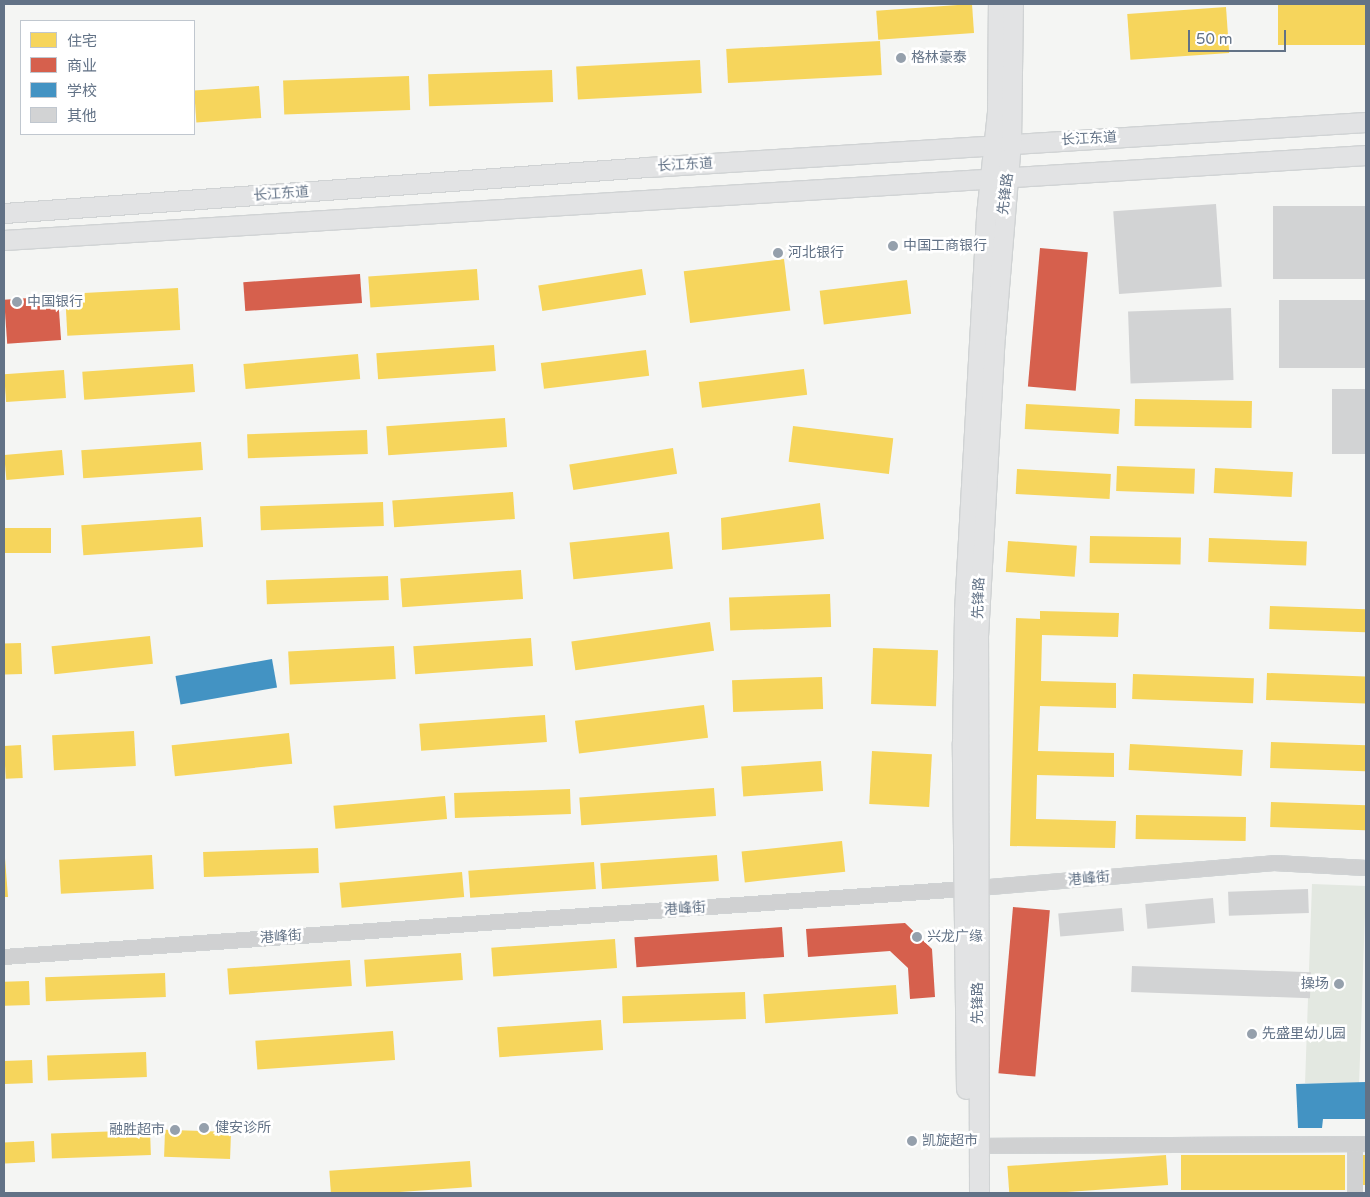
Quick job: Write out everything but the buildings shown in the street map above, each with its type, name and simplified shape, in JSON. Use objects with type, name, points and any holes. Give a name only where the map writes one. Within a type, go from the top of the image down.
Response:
[{"type":"main road","points":[[998,4],[1003,144]]},
{"type":"main road","name":"先锋路","points":[[979,1193],[971,889],[976,708],[981,553],[1003,222],[1000,178],[1013,4]]},
{"type":"main road","name":"长江东道","points":[[4,213],[1003,144],[1366,122]]},
{"type":"main road","name":"长江东道","points":[[4,240],[1366,155]]},
{"type":"main road","points":[[967,1193],[971,889]]},
{"type":"street","name":"港峰街","points":[[4,957],[971,889],[1274,864],[1366,868]]},
{"type":"street","points":[[979,1146],[1360,1144],[1355,1193]]},
{"type":"shaded area","name":"操场","points":[[1312,884],[1366,886],[1359,1085],[1305,1083]]},
{"type":"place","name":"格林豪泰","points":[[901,58]]},
{"type":"place","name":"中国工商银行","points":[[893,246]]},
{"type":"place","name":"河北银行","points":[[778,253]]},
{"type":"place","name":"中国银行","points":[[17,302]]},
{"type":"place","name":"兴龙广缘","points":[[917,937]]},
{"type":"place","name":"操场","points":[[1339,984]]},
{"type":"place","name":"先盛里幼儿园","points":[[1252,1034]]},
{"type":"place","name":"健安诊所","points":[[204,1128]]},
{"type":"place","name":"融胜超市","points":[[175,1130]]},
{"type":"place","name":"凯旋超市","points":[[912,1141]]}]
